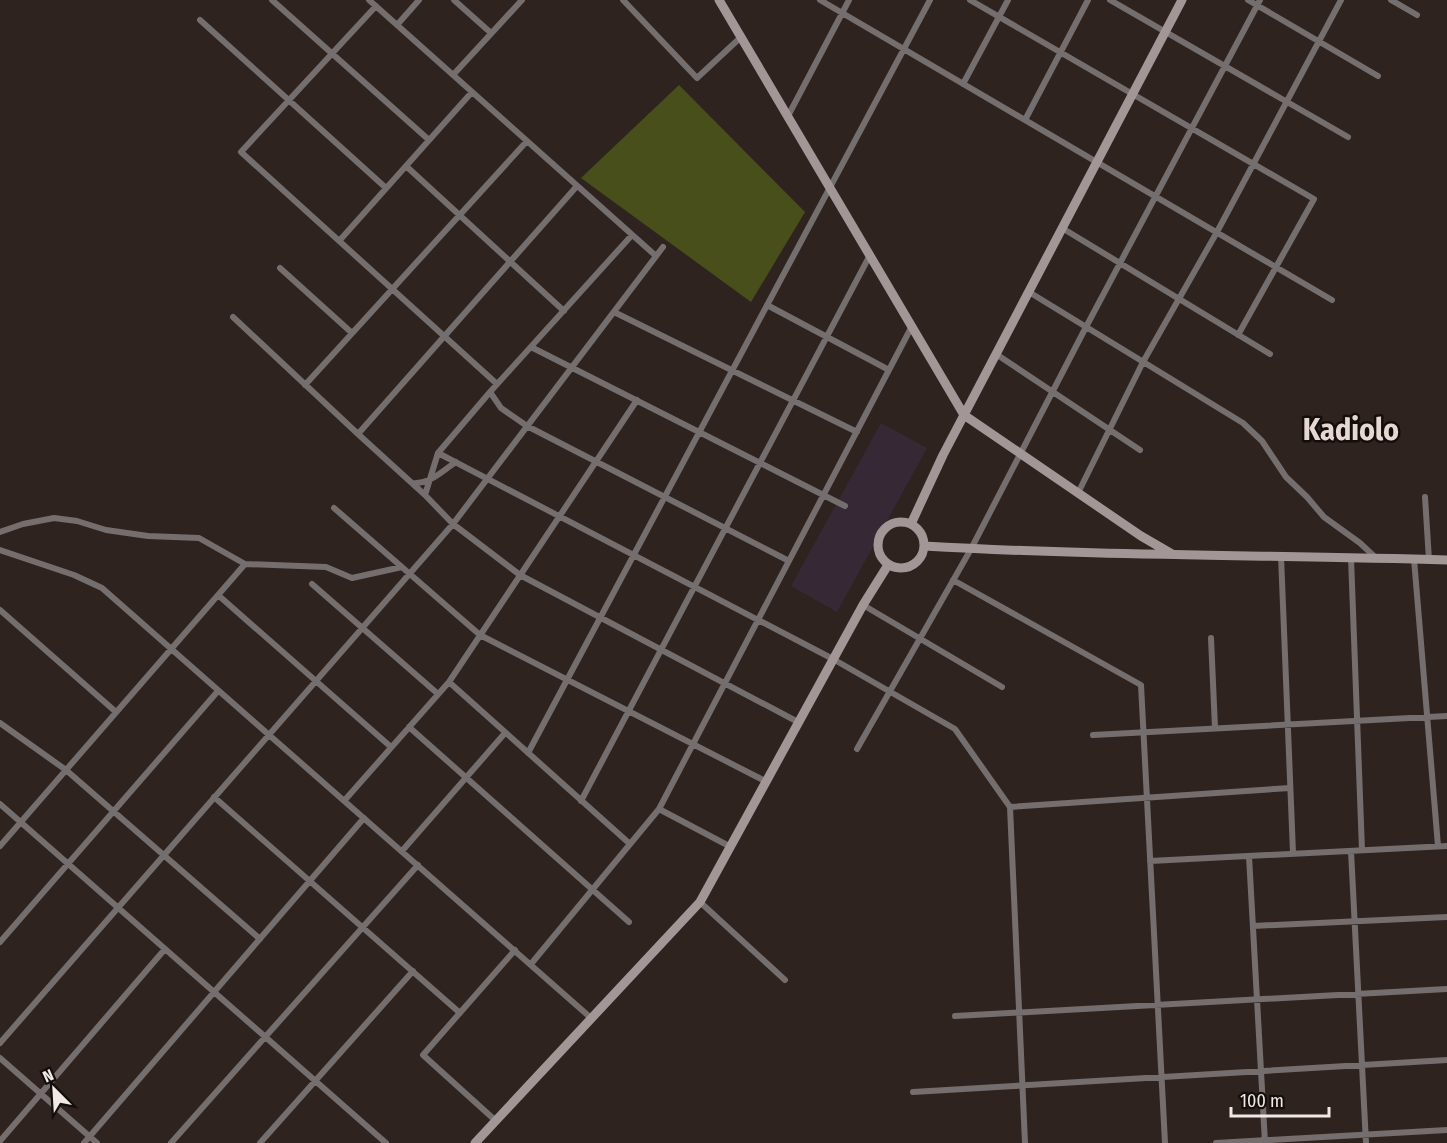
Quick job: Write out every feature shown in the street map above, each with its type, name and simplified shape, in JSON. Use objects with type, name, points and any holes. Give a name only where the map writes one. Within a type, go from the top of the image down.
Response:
[{"type":"main road","points":[[719,0],[964,415],[1172,555]]},
{"type":"main road","points":[[911,524],[943,455],[1182,0]]},
{"type":"main road","points":[[904,521],[911,524],[917,528],[924,539],[922,554],[911,566],[895,568],[888,565],[883,561],[877,549],[879,536],[889,524],[904,521]]},
{"type":"main road","points":[[924,546],[1172,555],[1447,561]]},
{"type":"main road","points":[[475,1143],[700,902],[832,659],[888,565]]},
{"type":"street","points":[[272,0],[429,140]]},
{"type":"street","points":[[369,0],[656,256]]},
{"type":"street","points":[[397,25],[419,0]]},
{"type":"street","points":[[454,0],[491,33]]},
{"type":"street","points":[[453,75],[522,0]]},
{"type":"street","points":[[623,0],[697,78],[741,37]]},
{"type":"street","points":[[820,0],[1332,300]]},
{"type":"street","points":[[788,116],[849,0]]},
{"type":"street","points":[[528,753],[930,0]]},
{"type":"street","points":[[970,0],[1314,199],[1238,335]]},
{"type":"street","points":[[963,84],[1008,0]]},
{"type":"street","points":[[1025,120],[1088,0]]},
{"type":"street","points":[[1110,0],[1348,137]]},
{"type":"street","points":[[1248,0],[1259,3],[1319,42],[1378,76]]},
{"type":"street","points":[[1078,493],[1143,362],[1217,232],[1341,0]]},
{"type":"street","points":[[1391,0],[1417,15]]},
{"type":"street","points":[[857,749],[971,549],[1086,327],[1259,3]]},
{"type":"street","points":[[376,6],[241,152],[497,384]]},
{"type":"street","points":[[200,20],[386,188]]},
{"type":"street","points":[[340,240],[472,92]]},
{"type":"street","points":[[305,385],[526,141]]},
{"type":"street","points":[[406,166],[564,311]]},
{"type":"street","points":[[358,434],[577,186]]},
{"type":"street","points":[[1062,228],[1270,354]]},
{"type":"street","points":[[425,495],[438,453],[497,384],[632,236]]},
{"type":"street","points":[[0,1043],[453,524],[663,247]]},
{"type":"street","points":[[582,801],[870,255]]},
{"type":"street","points":[[280,268],[352,333]]},
{"type":"street","points":[[1029,292],[1243,423],[1262,441],[1286,477],[1308,497],[1324,517],[1377,558]]},
{"type":"street","points":[[767,305],[890,370]]},
{"type":"street","points":[[614,312],[856,432]]},
{"type":"street","points":[[234,317],[425,495],[453,524],[520,575],[798,722]]},
{"type":"street","points":[[531,964],[659,809],[912,326]]},
{"type":"street","points":[[531,347],[845,506]]},
{"type":"street","points":[[996,354],[1140,450]]},
{"type":"street","points":[[490,392],[501,408],[527,426],[789,561]]},
{"type":"street","points":[[344,801],[449,682],[637,400]]},
{"type":"street","points":[[438,453],[832,659],[955,729],[1010,807],[1025,1143]]},
{"type":"street","points":[[412,483],[420,484],[429,481],[456,462]]},
{"type":"street","points":[[1425,497],[1429,560]]},
{"type":"street","points":[[334,508],[480,635],[765,781]]},
{"type":"street","points":[[0,532],[23,524],[54,518],[77,521],[106,530],[148,536],[199,538],[245,564],[326,567],[352,578],[402,567]]},
{"type":"street","points":[[0,550],[74,575],[102,588],[591,1018]]},
{"type":"street","points":[[1281,556],[1293,854]]},
{"type":"street","points":[[1351,558],[1362,850]]},
{"type":"street","points":[[1414,559],[1438,846]]},
{"type":"street","points":[[0,845],[245,564]]},
{"type":"street","points":[[953,580],[1141,685],[1165,1143]]},
{"type":"street","points":[[312,584],[438,694]]},
{"type":"street","points":[[218,595],[391,747]]},
{"type":"street","points":[[863,605],[1002,687]]},
{"type":"street","points":[[0,610],[116,712]]},
{"type":"street","points":[[1211,638],[1215,728]]},
{"type":"street","points":[[449,682],[630,844]]},
{"type":"street","points":[[0,942],[218,690]]},
{"type":"street","points":[[1093,735],[1447,716]]},
{"type":"street","points":[[0,723],[66,770],[260,939]]},
{"type":"street","points":[[409,727],[629,922]]},
{"type":"street","points":[[402,851],[505,732]]},
{"type":"street","points":[[1010,807],[1290,788]]},
{"type":"street","points":[[214,797],[460,1013]]},
{"type":"street","points":[[0,804],[386,1143]]},
{"type":"street","points":[[659,809],[729,846]]},
{"type":"street","points":[[84,1143],[364,818]]},
{"type":"street","points":[[1150,861],[1447,846]]},
{"type":"street","points":[[1351,850],[1366,1143]]},
{"type":"street","points":[[1249,856],[1265,1142]]},
{"type":"street","points":[[171,1143],[418,865]]},
{"type":"street","points":[[700,902],[785,980]]},
{"type":"street","points":[[1253,926],[1447,917]]},
{"type":"street","points":[[0,1141],[165,949]]},
{"type":"street","points":[[496,1121],[423,1055],[515,950]]},
{"type":"street","points":[[260,1143],[413,971]]},
{"type":"street","points":[[955,1016],[1447,989]]},
{"type":"street","points":[[0,1058],[97,1143]]},
{"type":"street","points":[[913,1092],[1447,1060]]},
{"type":"street","points":[[1216,1143],[1447,1130]]},
{"type":"shaded area","points":[[881,423],[927,448],[837,612],[791,586]]},
{"type":"green space","points":[[679,85],[805,212],[751,302],[581,178]]},
{"type":"district","name":"Kadiolo","points":[[1351,430]]}]
